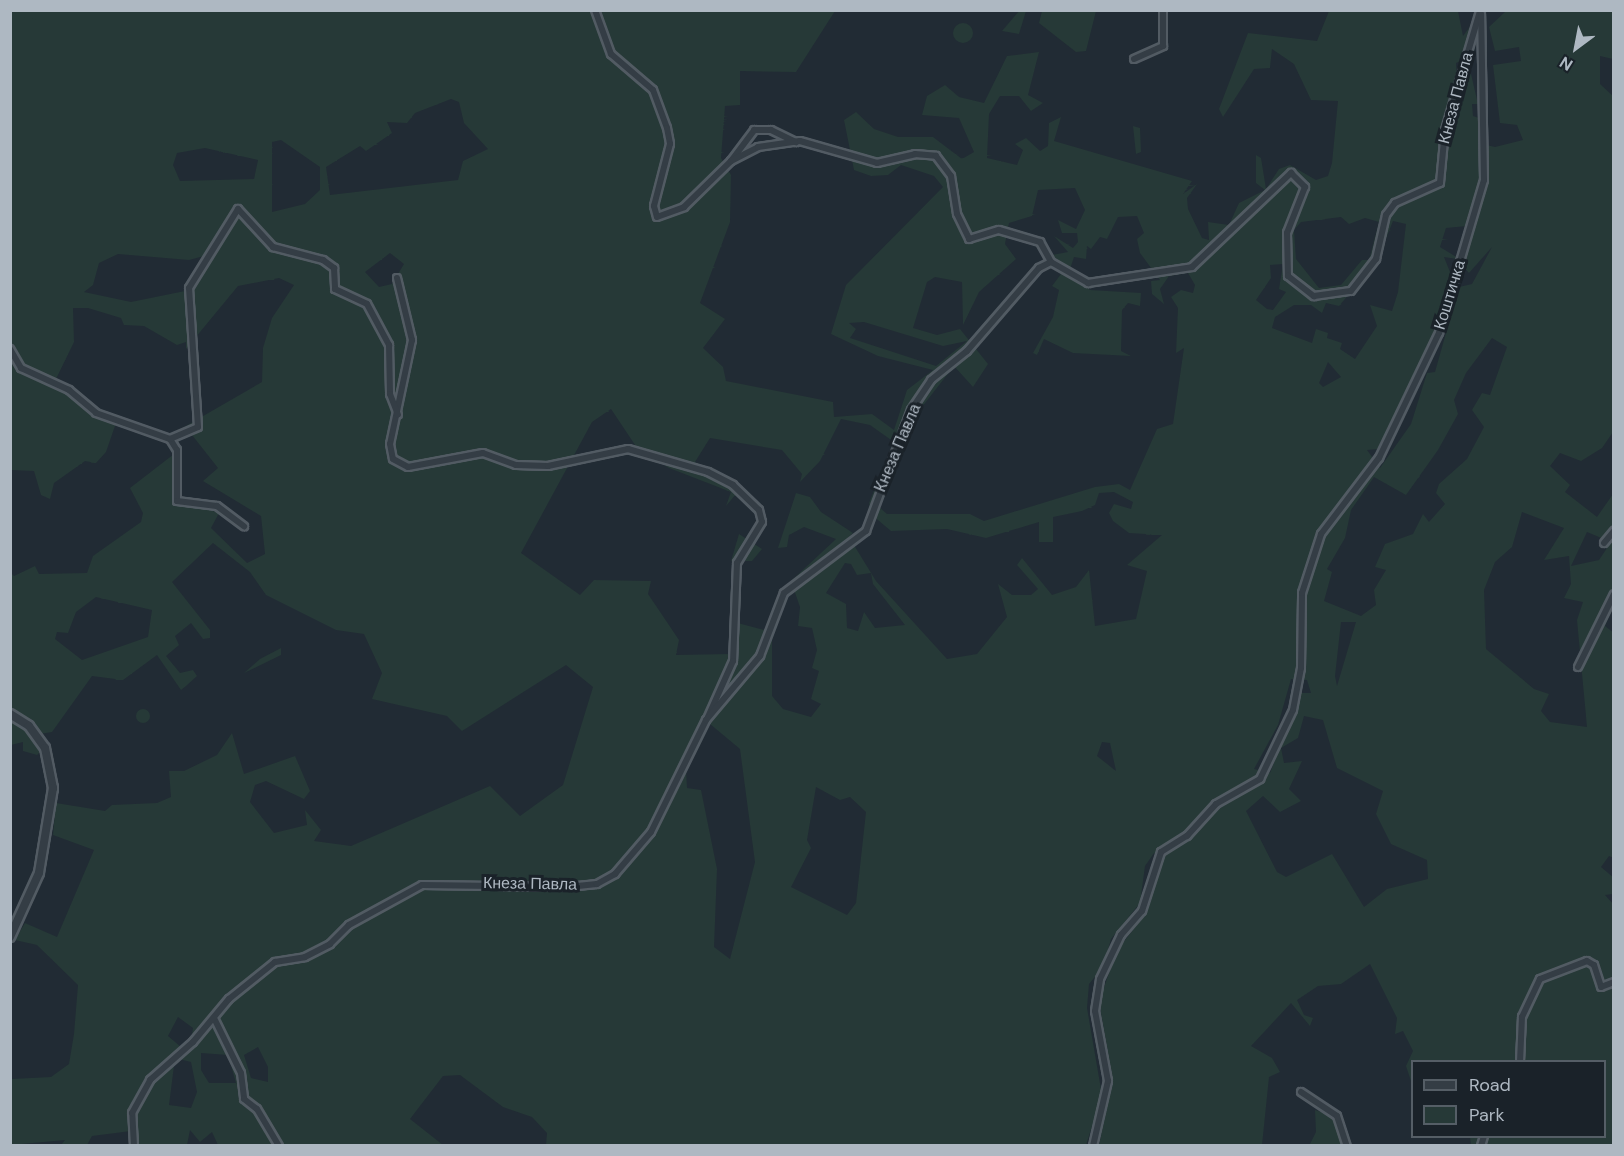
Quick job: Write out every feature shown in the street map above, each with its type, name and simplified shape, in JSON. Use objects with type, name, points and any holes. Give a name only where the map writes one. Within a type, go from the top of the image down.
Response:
[{"type":"street","points":[[595,10],[611,54],[653,90],[667,128],[670,144],[654,213],[663,218],[684,207],[731,161],[758,147],[796,142]]},
{"type":"street","points":[[1134,59],[1163,46],[1163,10]]},
{"type":"street","name":"Кнеза Павла","points":[[134,1146],[132,1113],[150,1080],[214,1018],[243,986],[275,963],[305,957],[330,944],[349,925],[422,885],[568,887],[597,884],[615,874],[651,832],[706,720],[760,656],[784,593],[866,531],[911,410],[931,380],[967,351],[1020,287],[1051,262],[1088,283],[1191,267],[1291,173],[1305,187],[1287,233],[1288,276],[1314,296],[1351,291],[1376,259],[1386,215],[1395,203],[1440,183],[1445,130],[1480,11]]},
{"type":"street","name":"Коштичка","points":[[1092,1146],[1108,1081],[1094,994],[1120,935],[1142,911],[1161,852],[1187,836],[1216,804],[1260,779],[1293,710],[1301,668],[1302,593],[1315,548],[1379,458],[1405,408],[1439,333],[1479,208],[1484,180],[1480,11]]},
{"type":"street","points":[[731,161],[740,144],[760,127],[796,142],[877,163],[915,154],[936,156],[951,176],[957,214],[969,239],[999,230],[1040,242],[1051,262]]},
{"type":"street","points":[[170,439],[198,427],[189,288],[238,209],[273,247],[323,260],[334,268],[335,289],[367,304],[389,345],[390,394],[398,416]]},
{"type":"street","points":[[397,278],[412,340],[398,416],[390,444],[393,459],[408,466],[483,453],[516,465],[548,466],[628,449],[708,472],[732,485],[759,510],[762,522],[737,563],[733,661],[706,720]]},
{"type":"street","points":[[10,349],[21,368],[69,390],[96,413],[170,439],[177,450],[177,501],[217,506],[244,526]]},
{"type":"street","points":[[1604,543],[1614,531]]},
{"type":"street","points":[[1578,667],[1614,594]]},
{"type":"street","points":[[10,714],[41,741],[53,788],[42,864],[10,936]]},
{"type":"street","points":[[1520,1060],[1522,1017],[1540,979],[1587,961],[1594,965],[1601,987],[1614,982]]},
{"type":"street","points":[[214,1018],[242,1073],[244,1100],[257,1109],[279,1146]]},
{"type":"street","points":[[1302,1092],[1337,1116],[1347,1146]]},
{"type":"green space","points":[[1020,10],[1026,11],[1019,34],[1002,31]]},
{"type":"green space","points":[[11,11],[835,11],[796,72],[740,71],[740,105],[725,106],[721,158],[731,175],[730,222],[700,303],[725,319],[703,348],[723,367],[726,381],[833,402],[834,417],[872,414],[894,430],[907,390],[933,370],[878,356],[831,334],[846,285],[943,187],[934,176],[901,165],[888,175],[871,176],[854,170],[844,120],[856,112],[874,129],[898,137],[933,137],[962,159],[974,152],[959,118],[922,115],[927,96],[945,85],[959,97],[984,103],[1007,56],[1039,52],[1028,95],[1043,103],[1031,111],[1019,96],[1000,96],[989,114],[987,158],[1017,165],[1023,150],[1015,144],[1026,138],[1040,151],[1048,146],[1049,123],[1061,117],[1054,141],[1192,181],[1183,194],[1197,184],[1187,198],[1188,209],[1202,238],[1209,240],[1208,222],[1229,225],[1239,203],[1265,190],[1256,183],[1256,155],[1261,158],[1266,189],[1279,169],[1290,165],[1316,180],[1328,176],[1332,163],[1338,101],[1311,100],[1294,64],[1272,49],[1270,68],[1254,69],[1223,117],[1219,109],[1248,33],[1317,41],[1329,11],[1458,11],[1463,36],[1475,20],[1476,32],[1474,55],[1456,63],[1457,79],[1471,74],[1478,104],[1472,104],[1473,116],[1479,118],[1482,144],[1495,147],[1523,140],[1517,125],[1500,123],[1493,65],[1521,61],[1519,47],[1495,51],[1489,27],[1506,11],[1613,11],[1613,59],[1600,56],[1600,84],[1614,97],[1613,432],[1602,448],[1581,461],[1560,453],[1550,466],[1570,485],[1565,492],[1597,517],[1613,494],[1613,606],[1605,626],[1614,633],[1614,858],[1609,856],[1601,867],[1614,878],[1613,894],[1605,895],[1614,905],[1613,1145],[1471,1145],[1470,1138],[1606,1138],[1606,1060],[1411,1060],[1411,1081],[1406,1066],[1413,1051],[1403,1031],[1395,1034],[1397,1018],[1370,964],[1341,984],[1318,986],[1297,1000],[1304,1015],[1313,1018],[1310,1026],[1291,1003],[1251,1046],[1272,1058],[1280,1072],[1269,1077],[1262,1145],[1099,1145],[1113,1080],[1099,1002],[1117,950],[1146,914],[1162,860],[1154,853],[1145,866],[1140,903],[1111,939],[1103,967],[1089,984],[1087,1008],[1102,1095],[1086,1145],[546,1145],[547,1133],[532,1117],[503,1107],[460,1075],[443,1076],[410,1119],[443,1145],[218,1145],[212,1132],[200,1142],[190,1130],[187,1145],[133,1145],[131,1131],[92,1136],[87,1145],[61,1145],[65,1140],[11,1145],[12,1079],[51,1077],[69,1064],[74,1034],[78,985],[37,945],[15,940],[25,923],[57,937],[94,850],[53,835],[56,803],[105,811],[112,805],[157,803],[171,797],[169,771],[184,771],[217,755],[232,733],[244,774],[295,756],[310,791],[304,799],[266,781],[255,785],[250,802],[274,833],[307,825],[305,810],[321,830],[314,841],[351,846],[490,786],[520,816],[563,785],[593,687],[566,665],[462,731],[447,716],[372,699],[382,673],[364,634],[336,630],[266,595],[250,572],[213,543],[172,582],[210,630],[210,638],[203,639],[191,623],[175,636],[179,645],[166,656],[180,673],[193,670],[197,676],[186,686],[181,690],[157,655],[123,680],[92,676],[52,732],[40,734],[11,710],[10,572],[14,576],[35,566],[39,574],[87,573],[93,556],[141,522],[143,513],[130,488],[174,454],[172,490],[180,499],[219,513],[211,528],[247,563],[265,554],[261,516],[203,481],[218,468],[192,435],[176,440],[172,434],[262,382],[263,348],[272,318],[294,285],[279,278],[238,286],[186,349],[186,342],[177,345],[144,326],[124,325],[121,318],[88,308],[73,308],[74,342],[56,379],[117,420],[106,452],[96,463],[85,461],[54,483],[50,499],[41,495],[34,471],[11,470]],"holes":[[[451,99],[459,102],[464,123],[488,149],[463,161],[458,180],[330,195],[326,167],[360,146],[366,151],[392,133],[387,122],[407,123],[415,113]],[[281,140],[320,167],[320,190],[305,204],[272,212],[272,142]],[[205,148],[258,160],[254,179],[180,181],[173,165],[177,153]],[[1075,188],[1085,210],[1076,229],[1058,220],[1062,233],[1077,233],[1078,242],[1073,248],[1054,236],[1068,252],[1052,255],[1061,274],[1052,286],[1059,290],[1053,317],[1033,353],[1037,355],[1044,339],[1073,353],[1131,356],[1121,351],[1122,310],[1128,303],[1140,306],[1141,293],[1090,290],[1070,269],[1074,257],[1086,259],[1087,246],[1091,249],[1100,237],[1107,239],[1118,217],[1137,216],[1144,233],[1137,239],[1140,253],[1160,280],[1151,281],[1152,294],[1164,304],[1160,289],[1169,276],[1188,273],[1195,285],[1193,293],[1181,290],[1171,297],[1178,308],[1176,353],[1184,348],[1173,424],[1157,429],[1130,490],[1119,484],[1095,487],[984,521],[970,514],[887,514],[879,507],[911,435],[911,421],[954,366],[973,387],[988,364],[960,329],[937,335],[913,328],[927,282],[935,277],[962,282],[963,325],[979,292],[1016,259],[1005,244],[1009,223],[1032,216],[1038,190]],[[1341,217],[1349,224],[1365,218],[1379,222],[1369,260],[1362,260],[1341,285],[1319,288],[1296,259],[1294,230],[1301,222]],[[1393,221],[1406,224],[1398,292],[1392,311],[1370,305],[1377,326],[1355,359],[1340,349],[1342,343],[1327,338],[1328,333],[1316,329],[1312,343],[1272,328],[1275,317],[1294,305],[1311,305],[1322,313],[1326,303],[1339,306],[1377,261]],[[1467,226],[1458,258],[1440,247],[1446,228]],[[1492,247],[1472,284],[1459,287],[1435,372],[1427,373],[1411,424],[1380,468],[1367,450],[1378,449],[1433,335],[1452,277],[1444,257],[1457,259],[1469,273]],[[390,253],[404,264],[392,284],[379,287],[365,272]],[[118,254],[189,260],[204,256],[185,291],[131,302],[84,292],[93,285],[99,263]],[[1283,264],[1279,289],[1286,292],[1273,310],[1267,309],[1256,300],[1271,278],[1270,265]],[[864,322],[943,346],[967,341],[936,366],[850,338],[856,329],[849,323]],[[1492,338],[1507,347],[1490,395],[1482,393],[1472,410],[1484,427],[1467,459],[1439,484],[1436,493],[1445,504],[1429,522],[1423,514],[1413,534],[1385,544],[1375,567],[1386,570],[1374,590],[1376,605],[1361,616],[1324,601],[1332,572],[1327,569],[1345,538],[1351,510],[1374,477],[1406,495],[1438,450],[1458,414],[1454,400],[1466,373]],[[1328,362],[1341,377],[1323,387],[1319,383]],[[611,409],[637,448],[669,468],[731,492],[726,506],[742,487],[695,462],[710,438],[782,450],[802,474],[800,482],[820,461],[841,419],[870,425],[894,442],[869,503],[872,515],[891,531],[947,529],[986,538],[1039,522],[1039,542],[1053,542],[1053,517],[1082,511],[1095,505],[1099,493],[1114,492],[1133,502],[1131,509],[1114,504],[1109,513],[1113,521],[1129,533],[1162,535],[1127,565],[1147,571],[1136,619],[1095,626],[1089,570],[1076,587],[1052,595],[1022,558],[1017,565],[1038,589],[1031,595],[1012,595],[998,584],[1007,617],[977,654],[947,659],[876,581],[849,537],[853,533],[821,512],[810,497],[796,493],[778,548],[787,547],[789,535],[804,527],[836,539],[791,581],[800,607],[798,626],[812,628],[817,650],[812,668],[819,671],[811,699],[821,704],[811,717],[783,709],[772,696],[772,632],[734,622],[729,624],[730,654],[676,655],[679,640],[648,594],[651,581],[594,580],[580,595],[521,553],[592,422]],[[1522,512],[1564,528],[1544,560],[1569,556],[1571,584],[1564,598],[1583,602],[1577,620],[1587,727],[1550,722],[1541,711],[1549,694],[1534,689],[1486,649],[1484,590],[1495,562],[1512,547]],[[1587,532],[1611,542],[1599,560],[1571,566]],[[845,563],[851,564],[857,575],[871,573],[873,584],[905,625],[875,628],[864,612],[858,631],[847,628],[846,604],[826,593]],[[96,597],[152,610],[148,637],[82,660],[55,639],[57,632],[68,633],[76,612]],[[1341,622],[1356,622],[1337,686],[1335,676]],[[1291,679],[1307,680],[1311,693],[1301,693],[1270,773],[1254,769],[1278,725]],[[1304,716],[1323,720],[1337,768],[1383,791],[1376,814],[1391,844],[1427,860],[1428,879],[1387,889],[1364,907],[1332,854],[1286,877],[1277,872],[1246,811],[1263,796],[1280,812],[1301,801],[1289,789],[1302,761],[1284,763],[1281,748],[1298,738]],[[710,724],[740,749],[755,862],[730,959],[714,947],[717,869],[701,790],[687,788],[685,751],[693,754]],[[1102,742],[1110,743],[1116,771],[1097,756]],[[816,787],[840,800],[850,797],[866,812],[856,903],[847,915],[791,887],[811,848],[807,840]],[[178,1017],[193,1028],[191,1041],[210,1029],[176,1058],[191,1062],[197,1092],[191,1108],[169,1105],[175,1060],[162,1071],[181,1047],[168,1036]],[[258,1047],[268,1067],[268,1082],[251,1078],[244,1055]],[[201,1053],[228,1055],[236,1083],[209,1083],[201,1070]]]},
{"type":"green space","points":[[1042,11],[1096,11],[1086,51],[1076,52],[1039,23]]},
{"type":"green space","points":[[963,23],[970,26],[973,33],[970,40],[963,43],[956,40],[953,33],[956,26]]},
{"type":"green space","points":[[1133,126],[1140,128],[1141,152],[1136,154]]},
{"type":"green space","points":[[739,534],[762,549],[752,561],[731,561]]},
{"type":"green space","points":[[281,648],[281,655],[244,673],[260,659]]},
{"type":"green space","points":[[143,709],[148,711],[150,716],[148,721],[143,723],[138,721],[136,716],[138,711]]},
{"type":"green space","points":[[10,717],[25,726],[42,750],[37,755],[23,751],[23,742],[11,745]]},
{"type":"green space","points":[[1315,1110],[1336,1117],[1344,1145],[1309,1146],[1316,1132]]}]
